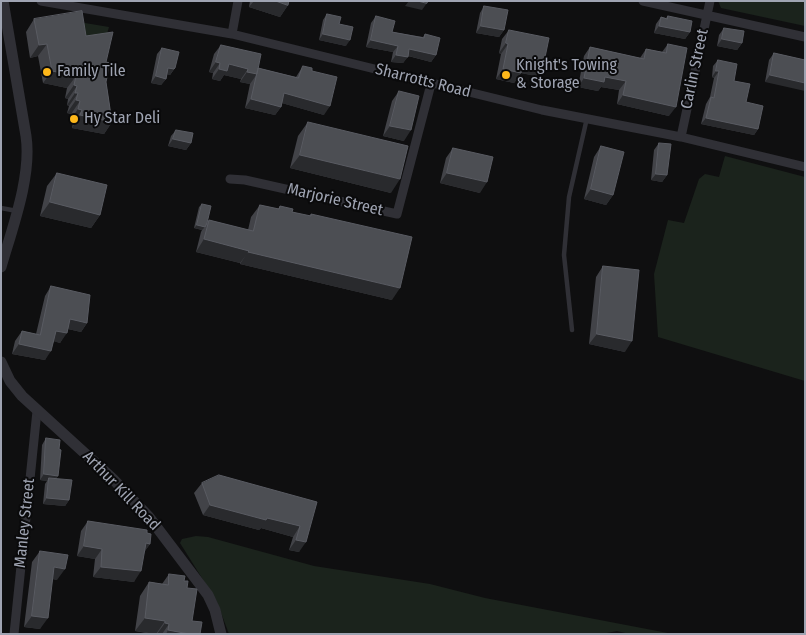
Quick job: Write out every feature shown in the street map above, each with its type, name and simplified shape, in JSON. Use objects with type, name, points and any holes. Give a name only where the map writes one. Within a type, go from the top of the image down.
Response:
[{"type":"street","points":[[1,267],[17,211],[26,167],[27,146],[3,1]]},
{"type":"street","name":"Sharrotts Road","points":[[41,1],[232,34],[542,110],[681,137],[805,167]]},
{"type":"street","points":[[232,34],[238,1]]},
{"type":"street","points":[[643,1],[805,37]]},
{"type":"street","name":"Carlin Street","points":[[681,137],[710,1]]},
{"type":"street","name":"Marjorie Street","points":[[230,179],[245,180],[397,214],[431,84]]},
{"type":"street","name":"Arthur Kill Road","points":[[1,362],[10,381],[37,411],[113,478],[149,517],[208,595],[215,610],[221,634]]},
{"type":"street","name":"Manley Street","points":[[14,634],[37,411]]},
{"type":"lane","points":[[572,330],[564,255],[569,196],[587,118]]},
{"type":"lane","points":[[1,208],[17,211]]},
{"type":"shaded area","points":[[718,1],[805,1],[805,26],[721,8]]},
{"type":"shaded area","points":[[73,21],[109,27],[104,44],[78,49]]},
{"type":"shaded area","points":[[725,156],[805,177],[805,381],[658,337],[654,274],[668,220],[684,223],[699,179],[705,174],[719,177]]},
{"type":"shaded area","points":[[196,536],[208,537],[314,566],[430,584],[485,598],[673,634],[629,634],[617,631],[602,634],[229,634],[217,602],[180,543],[182,539]]},
{"type":"building","points":[[276,1],[289,1],[288,5]]},
{"type":"building","points":[[484,6],[508,10],[504,30],[481,26]]},
{"type":"building","points":[[82,11],[86,36],[113,32],[106,62],[110,63],[106,82],[112,122],[80,115],[82,110],[78,109],[80,101],[76,100],[78,93],[75,93],[77,86],[74,85],[76,76],[52,71],[47,44],[39,45],[34,19]]},
{"type":"building","points":[[327,14],[341,17],[339,24],[353,27],[350,40],[323,34]]},
{"type":"building","points":[[376,16],[395,21],[392,32],[424,38],[425,34],[440,38],[436,55],[409,49],[408,57],[396,55],[398,46],[371,40]]},
{"type":"building","points":[[668,16],[692,21],[690,32],[659,26],[661,17],[667,19]]},
{"type":"building","points":[[724,28],[744,31],[742,43],[722,39]]},
{"type":"building","points":[[509,30],[549,38],[543,67],[523,63],[521,73],[503,69]]},
{"type":"building","points":[[668,44],[687,48],[676,107],[623,95],[626,81],[605,77],[604,82],[584,78],[590,47],[644,59],[646,49],[666,53]]},
{"type":"building","points":[[221,45],[261,54],[257,74],[247,72],[248,69],[229,64],[227,71],[219,69],[220,63],[216,62]]},
{"type":"building","points":[[162,48],[179,52],[175,68],[168,68],[166,79],[156,76]]},
{"type":"building","points":[[774,53],[805,60],[805,83],[770,75]]},
{"type":"building","points":[[718,60],[737,64],[734,81],[750,84],[746,102],[763,106],[758,129],[706,118],[711,97],[714,98],[719,71],[716,71]]},
{"type":"building","points":[[303,66],[312,68],[312,71],[337,77],[330,106],[284,93],[281,107],[251,99],[258,68],[298,78]]},
{"type":"building","points":[[399,91],[419,96],[411,130],[390,126]]},
{"type":"building","points":[[308,122],[408,146],[400,179],[300,155]]},
{"type":"building","points":[[176,130],[193,133],[191,143],[173,139]]},
{"type":"building","points":[[659,143],[671,144],[667,175],[656,174]]},
{"type":"building","points":[[601,146],[624,152],[613,195],[591,189]]},
{"type":"building","points":[[453,148],[493,157],[487,182],[447,173]]},
{"type":"building","points":[[57,173],[107,185],[100,215],[50,202]]},
{"type":"building","points":[[202,204],[211,206],[205,227],[197,225]]},
{"type":"building","points":[[260,205],[279,209],[280,206],[293,209],[292,212],[311,216],[311,214],[412,237],[400,288],[248,252],[204,239],[209,220],[253,231]]},
{"type":"building","points":[[603,266],[639,270],[632,341],[597,334]]},
{"type":"building","points":[[51,286],[90,295],[87,323],[70,319],[67,333],[56,331],[51,351],[19,344],[22,331],[40,335]]},
{"type":"building","points":[[46,438],[60,440],[59,449],[61,450],[58,476],[44,474]]},
{"type":"building","points":[[219,475],[317,502],[306,542],[296,540],[300,526],[267,518],[266,520],[210,505],[202,483]]},
{"type":"building","points":[[49,478],[72,480],[69,500],[47,498]]},
{"type":"building","points":[[88,521],[147,530],[147,533],[151,534],[150,544],[146,543],[141,571],[101,567],[102,549],[84,546]]},
{"type":"building","points":[[40,551],[68,555],[65,569],[54,567],[48,618],[32,616]]},
{"type":"building","points":[[169,574],[185,576],[184,581],[188,581],[187,588],[197,589],[192,621],[202,622],[200,634],[168,630],[169,624],[165,623],[165,621],[145,618],[149,582],[168,585]]},
{"type":"place","name":"Family Tile","points":[[47,72]]},
{"type":"place","name":"Knight's Towing & Storage","points":[[506,75]]},
{"type":"place","name":"Hy Star Deli","points":[[74,119]]}]
